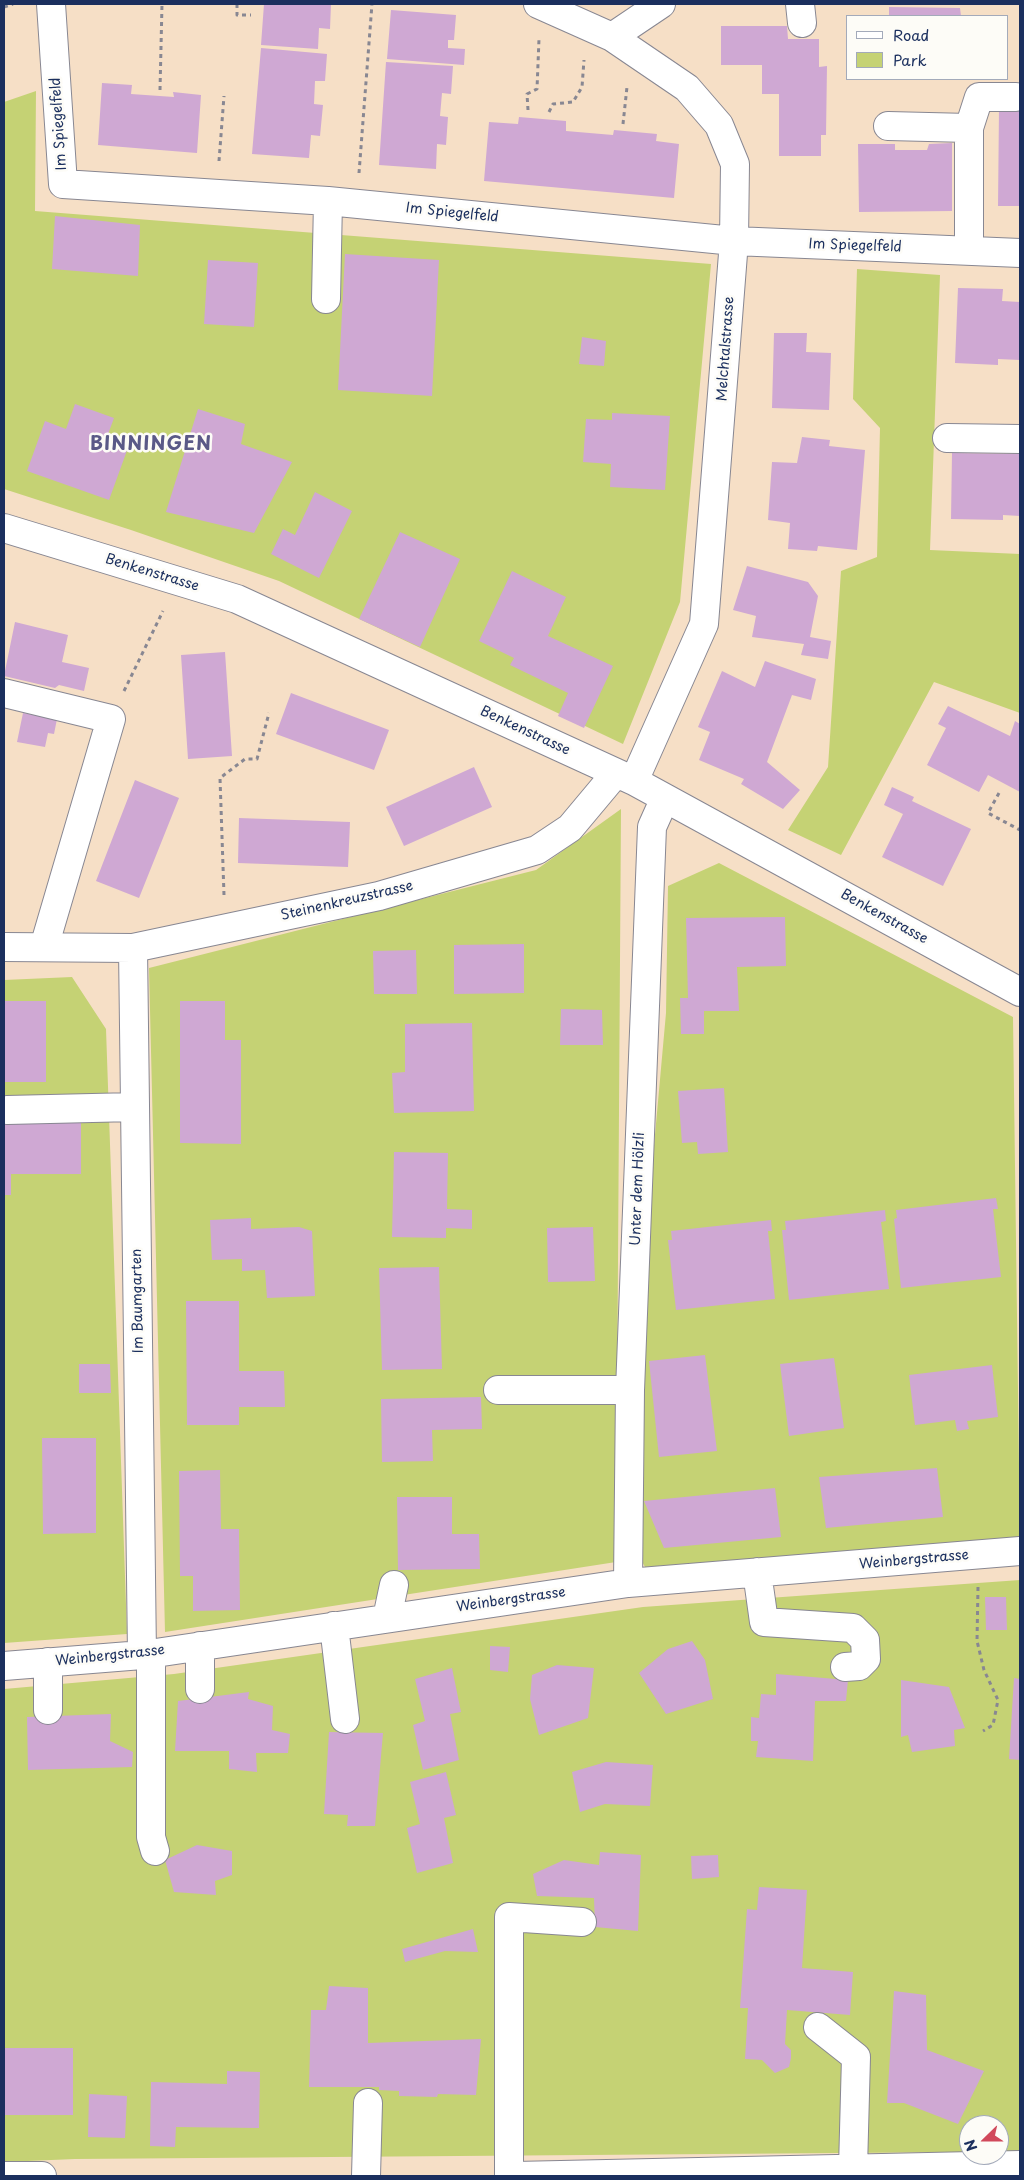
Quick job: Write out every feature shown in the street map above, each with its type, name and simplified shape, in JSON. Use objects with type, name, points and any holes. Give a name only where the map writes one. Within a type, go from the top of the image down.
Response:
[{"type":"street","name":"Im Spiegelfeld","points":[[51,4],[63,184],[328,201],[734,241],[1020,253]]},
{"type":"street","name":"Melchtalstrasse","points":[[539,4],[612,37],[687,88],[719,125],[735,164],[734,241],[704,624],[625,777]]},
{"type":"street","points":[[612,37],[661,4]]},
{"type":"street","points":[[969,251],[970,128],[979,98],[1016,97]]},
{"type":"street","points":[[888,126],[970,128]]},
{"type":"street","points":[[326,299],[328,201]]},
{"type":"street","points":[[947,438],[1020,439]]},
{"type":"street","name":"Benkenstrasse","points":[[4,528],[237,599],[625,777],[1017,982]]},
{"type":"street","points":[[4,693],[111,719],[44,948]]},
{"type":"street","name":"Steinenkreuzstrasse","points":[[4,947],[133,948],[379,896],[537,850],[570,828],[625,777]]},
{"type":"street","name":"Unter dem Hölzli","points":[[628,1583],[630,1390],[652,827],[665,798]]},
{"type":"street","name":"Im Baumgarten","points":[[133,948],[146,1654],[151,1837],[155,1852]]},
{"type":"street","points":[[7,1110],[135,1107]]},
{"type":"street","points":[[498,1390],[630,1390]]},
{"type":"street","name":"Weinbergstrasse","points":[[4,1666],[146,1654],[628,1583],[1020,1551]]},
{"type":"street","points":[[757,1572],[764,1622],[853,1628],[865,1640],[866,1659],[859,1666],[845,1667]]},
{"type":"street","points":[[387,1618],[394,1585]]},
{"type":"street","points":[[334,1626],[345,1719]]},
{"type":"street","points":[[200,1646],[200,1689]]},
{"type":"street","points":[[48,1662],[48,1710]]},
{"type":"street","points":[[509,2176],[509,1917],[582,1922]]},
{"type":"street","points":[[818,2027],[856,2057],[853,2168]]},
{"type":"street","points":[[366,2176],[368,2103]]},
{"type":"street","points":[[516,2176],[1020,2165]]},
{"type":"street","points":[[4,2176],[42,2176]]},
{"type":"path","points":[[4,7],[13,4]]},
{"type":"path","points":[[160,90],[162,4]]},
{"type":"path","points":[[237,4],[237,14],[251,16]]},
{"type":"path","points":[[356,204],[372,4]]},
{"type":"path","points":[[528,110],[527,94],[537,89],[539,4]]},
{"type":"path","points":[[549,112],[553,104],[573,102],[582,87],[587,26]]},
{"type":"path","points":[[216,194],[224,96]]},
{"type":"path","points":[[111,719],[178,581]]},
{"type":"path","points":[[225,929],[220,778],[245,759],[256,759],[269,713]]},
{"type":"path","points":[[999,793],[988,813],[1020,830]]},
{"type":"path","points":[[978,1555],[977,1641],[984,1670],[998,1700],[993,1725],[983,1731]]},
{"type":"green space","points":[[36,91],[35,211],[711,264],[680,602],[623,744],[279,581],[4,489],[4,102]]},
{"type":"green space","points":[[857,269],[940,275],[930,550],[1020,554],[1020,713],[934,682],[841,855],[788,830],[828,767],[841,571],[877,557],[880,428],[853,399]]},
{"type":"green space","points":[[621,809],[616,1562],[165,1632],[149,968],[536,870]]},
{"type":"green space","points":[[719,863],[1013,1017],[1020,1539],[645,1567],[633,1545],[636,1345],[666,1013],[668,886]]},
{"type":"green space","points":[[72,977],[106,1029],[127,1634],[4,1643],[4,980]]},
{"type":"green space","points":[[1020,1580],[1020,2151],[1009,2151],[1009,2115],[959,2115],[959,2152],[75,2159],[4,2162],[4,1689],[174,1674],[643,1607]]},
{"type":"building","points":[[264,4],[331,4],[330,29],[319,28],[318,49],[261,45]]},
{"type":"building","points":[[889,7],[960,8],[961,15],[889,15]]},
{"type":"building","points":[[391,10],[456,15],[454,40],[448,40],[448,48],[465,49],[464,65],[387,59]]},
{"type":"building","points":[[721,26],[787,26],[788,39],[819,39],[819,67],[827,66],[826,135],[821,135],[821,156],[779,156],[779,94],[762,94],[762,65],[721,65]]},
{"type":"building","points":[[261,48],[327,54],[325,81],[315,81],[314,104],[323,105],[320,136],[311,135],[309,158],[252,154]]},
{"type":"building","points":[[386,62],[453,66],[451,94],[442,93],[440,116],[448,117],[446,145],[437,144],[436,169],[379,165]]},
{"type":"building","points":[[102,83],[132,85],[131,94],[174,97],[173,92],[201,95],[197,153],[98,145]]},
{"type":"building","points":[[999,109],[1020,109],[1020,206],[998,206]]},
{"type":"building","points":[[519,117],[566,121],[566,131],[613,135],[614,130],[657,134],[656,141],[679,144],[674,198],[484,181],[489,122],[518,124]]},
{"type":"building","points":[[952,143],[952,211],[859,212],[858,144],[895,144],[895,150],[927,150],[929,144]]},
{"type":"building","points":[[55,216],[140,225],[138,276],[52,269]]},
{"type":"building","points":[[345,254],[439,260],[432,396],[338,390]]},
{"type":"building","points":[[208,260],[258,263],[254,327],[204,324]]},
{"type":"building","points":[[958,288],[1003,289],[1002,301],[1020,302],[1020,360],[998,359],[998,365],[955,363]]},
{"type":"building","points":[[774,333],[807,333],[806,352],[831,353],[829,410],[772,408]]},
{"type":"building","points":[[582,337],[606,341],[604,366],[579,364]]},
{"type":"building","points":[[75,404],[114,418],[107,437],[129,445],[109,500],[27,471],[45,421],[66,429]]},
{"type":"building","points":[[198,409],[245,424],[241,444],[292,462],[254,533],[166,512]]},
{"type":"building","points":[[612,413],[670,416],[665,490],[610,487],[611,464],[583,462],[586,419],[612,420]]},
{"type":"building","points":[[802,437],[830,440],[829,446],[865,450],[857,550],[818,546],[817,551],[788,549],[790,523],[768,520],[772,462],[797,463]]},
{"type":"building","points":[[952,453],[1020,454],[1020,516],[1003,515],[1003,520],[951,519]]},
{"type":"building","points":[[315,492],[352,511],[319,578],[271,554],[283,529],[295,535]]},
{"type":"building","points":[[400,532],[460,559],[420,647],[359,619]]},
{"type":"building","points":[[747,566],[808,582],[818,596],[810,637],[831,641],[828,659],[801,655],[804,644],[752,637],[756,616],[733,610]]},
{"type":"building","points":[[512,571],[566,597],[548,636],[613,666],[584,728],[558,716],[568,693],[510,665],[514,658],[479,641]]},
{"type":"building","points":[[15,622],[68,635],[62,662],[89,668],[84,691],[59,685],[55,688],[4,676]]},
{"type":"building","points":[[225,652],[232,756],[188,759],[181,655]]},
{"type":"building","points":[[765,661],[816,679],[811,700],[792,695],[767,762],[800,790],[783,809],[741,784],[744,779],[699,760],[710,732],[698,727],[722,671],[755,687]]},
{"type":"building","points":[[291,693],[389,730],[374,770],[276,734]]},
{"type":"building","points":[[948,706],[1010,736],[1015,721],[1020,724],[1020,792],[988,775],[979,792],[927,765],[946,728],[938,724]]},
{"type":"building","points":[[23,713],[57,719],[54,734],[48,733],[45,747],[17,742]]},
{"type":"building","points":[[474,767],[492,807],[404,846],[386,807]]},
{"type":"building","points":[[135,780],[179,798],[139,898],[96,881]]},
{"type":"building","points":[[892,787],[914,797],[912,801],[971,829],[943,886],[882,857],[903,814],[884,805]]},
{"type":"building","points":[[239,818],[350,822],[348,867],[238,863]]},
{"type":"building","points":[[785,917],[786,966],[737,967],[739,1011],[704,1011],[704,1034],[681,1034],[680,998],[688,998],[686,918]]},
{"type":"building","points":[[524,944],[524,993],[454,994],[454,945]]},
{"type":"building","points":[[416,950],[417,994],[374,994],[373,951]]},
{"type":"building","points":[[4,1001],[46,1001],[46,1082],[4,1082]]},
{"type":"building","points":[[180,1001],[225,1001],[225,1040],[241,1040],[241,1144],[180,1143]]},
{"type":"building","points":[[561,1009],[602,1010],[603,1045],[560,1045]]},
{"type":"building","points":[[472,1023],[474,1111],[394,1113],[392,1073],[405,1072],[405,1024]]},
{"type":"building","points":[[724,1088],[728,1152],[698,1154],[697,1142],[682,1143],[678,1091]]},
{"type":"building","points":[[4,1123],[81,1123],[81,1174],[11,1174],[11,1195],[4,1195]]},
{"type":"building","points":[[394,1152],[448,1153],[447,1209],[472,1210],[472,1229],[446,1228],[446,1238],[392,1237]]},
{"type":"building","points":[[996,1198],[998,1209],[993,1209],[1001,1277],[901,1288],[894,1219],[897,1218],[896,1210]]},
{"type":"building","points":[[885,1210],[886,1221],[881,1222],[889,1289],[789,1300],[782,1230],[786,1230],[785,1221]]},
{"type":"building","points":[[251,1218],[251,1229],[299,1227],[312,1231],[315,1296],[267,1298],[265,1270],[242,1271],[242,1259],[212,1260],[210,1220]]},
{"type":"building","points":[[771,1220],[772,1231],[768,1231],[775,1299],[676,1310],[668,1240],[672,1240],[671,1231]]},
{"type":"building","points":[[593,1227],[595,1281],[548,1282],[547,1228]]},
{"type":"building","points":[[439,1267],[442,1369],[382,1370],[379,1268]]},
{"type":"building","points":[[186,1301],[239,1301],[239,1371],[284,1371],[285,1407],[239,1407],[239,1425],[187,1425]]},
{"type":"building","points":[[705,1355],[717,1451],[659,1457],[649,1361]]},
{"type":"building","points":[[834,1358],[844,1428],[789,1436],[780,1364]]},
{"type":"building","points":[[79,1364],[110,1364],[111,1393],[79,1393]]},
{"type":"building","points":[[992,1365],[998,1417],[967,1421],[969,1429],[957,1431],[955,1420],[915,1425],[909,1375]]},
{"type":"building","points":[[481,1397],[482,1429],[432,1430],[433,1461],[382,1462],[381,1399]]},
{"type":"building","points":[[42,1438],[96,1438],[96,1533],[43,1534]]},
{"type":"building","points":[[937,1468],[943,1517],[826,1528],[819,1477]]},
{"type":"building","points":[[220,1470],[221,1529],[239,1529],[240,1610],[193,1611],[193,1576],[180,1576],[179,1471]]},
{"type":"building","points":[[775,1488],[781,1537],[664,1548],[644,1501]]},
{"type":"building","points":[[397,1497],[452,1497],[452,1534],[479,1534],[480,1569],[398,1570]]},
{"type":"building","points":[[985,1597],[1006,1597],[1007,1630],[986,1630]]},
{"type":"building","points":[[692,1641],[705,1660],[713,1699],[666,1714],[639,1673],[668,1649]]},
{"type":"building","points":[[490,1646],[510,1647],[508,1672],[490,1670]]},
{"type":"building","points":[[557,1665],[594,1668],[588,1718],[539,1735],[530,1699],[532,1675]]},
{"type":"building","points":[[452,1668],[461,1712],[450,1714],[459,1760],[423,1770],[413,1725],[425,1721],[415,1679]]},
{"type":"building","points":[[776,1674],[848,1680],[846,1701],[815,1701],[813,1761],[756,1757],[758,1741],[751,1741],[751,1717],[759,1718],[761,1694],[776,1695]]},
{"type":"building","points":[[1014,1678],[1020,1679],[1020,1760],[1009,1759]]},
{"type":"building","points":[[901,1680],[949,1687],[965,1728],[954,1730],[955,1746],[912,1752],[908,1735],[901,1737]]},
{"type":"building","points":[[249,1692],[248,1699],[273,1706],[272,1730],[290,1734],[288,1753],[256,1753],[257,1772],[229,1769],[229,1751],[175,1751],[178,1701]]},
{"type":"building","points":[[111,1714],[110,1741],[133,1752],[132,1767],[28,1770],[27,1717]]},
{"type":"building","points":[[329,1732],[383,1733],[375,1826],[347,1826],[348,1815],[324,1814]]},
{"type":"building","points":[[606,1762],[653,1765],[650,1806],[605,1804],[580,1812],[572,1772]]},
{"type":"building","points":[[446,1772],[456,1815],[444,1818],[453,1863],[417,1873],[407,1828],[420,1824],[410,1782]]},
{"type":"building","points":[[197,1845],[232,1851],[232,1875],[215,1881],[216,1895],[174,1892],[165,1860]]},
{"type":"building","points":[[600,1852],[641,1855],[638,1931],[595,1927],[594,1898],[537,1896],[533,1874],[564,1860],[599,1865]]},
{"type":"building","points":[[718,1855],[719,1877],[692,1879],[691,1856]]},
{"type":"building","points":[[759,1887],[807,1890],[802,1968],[853,1972],[850,2015],[787,2010],[785,2044],[791,2050],[791,2058],[789,2067],[775,2073],[762,2060],[745,2059],[748,2008],[740,2008],[747,1909],[757,1910]]},
{"type":"building","points":[[473,1929],[478,1952],[445,1951],[405,1962],[402,1949]]},
{"type":"building","points":[[329,1986],[368,1988],[368,2043],[481,2039],[476,2095],[399,2096],[399,2091],[379,2090],[379,2087],[309,2087],[311,2010],[326,2010]]},
{"type":"building","points":[[894,1991],[926,1995],[927,2050],[984,2071],[962,2115],[959,2115],[958,2124],[904,2103],[887,2103]]},
{"type":"building","points":[[4,2048],[73,2048],[73,2115],[4,2115]]},
{"type":"building","points":[[227,2071],[260,2072],[259,2128],[176,2127],[175,2147],[150,2146],[151,2082],[227,2084]]},
{"type":"building","points":[[89,2094],[127,2096],[125,2138],[88,2137]]},
{"type":"district","name":"BINNINGEN","points":[[151,445]]}]
